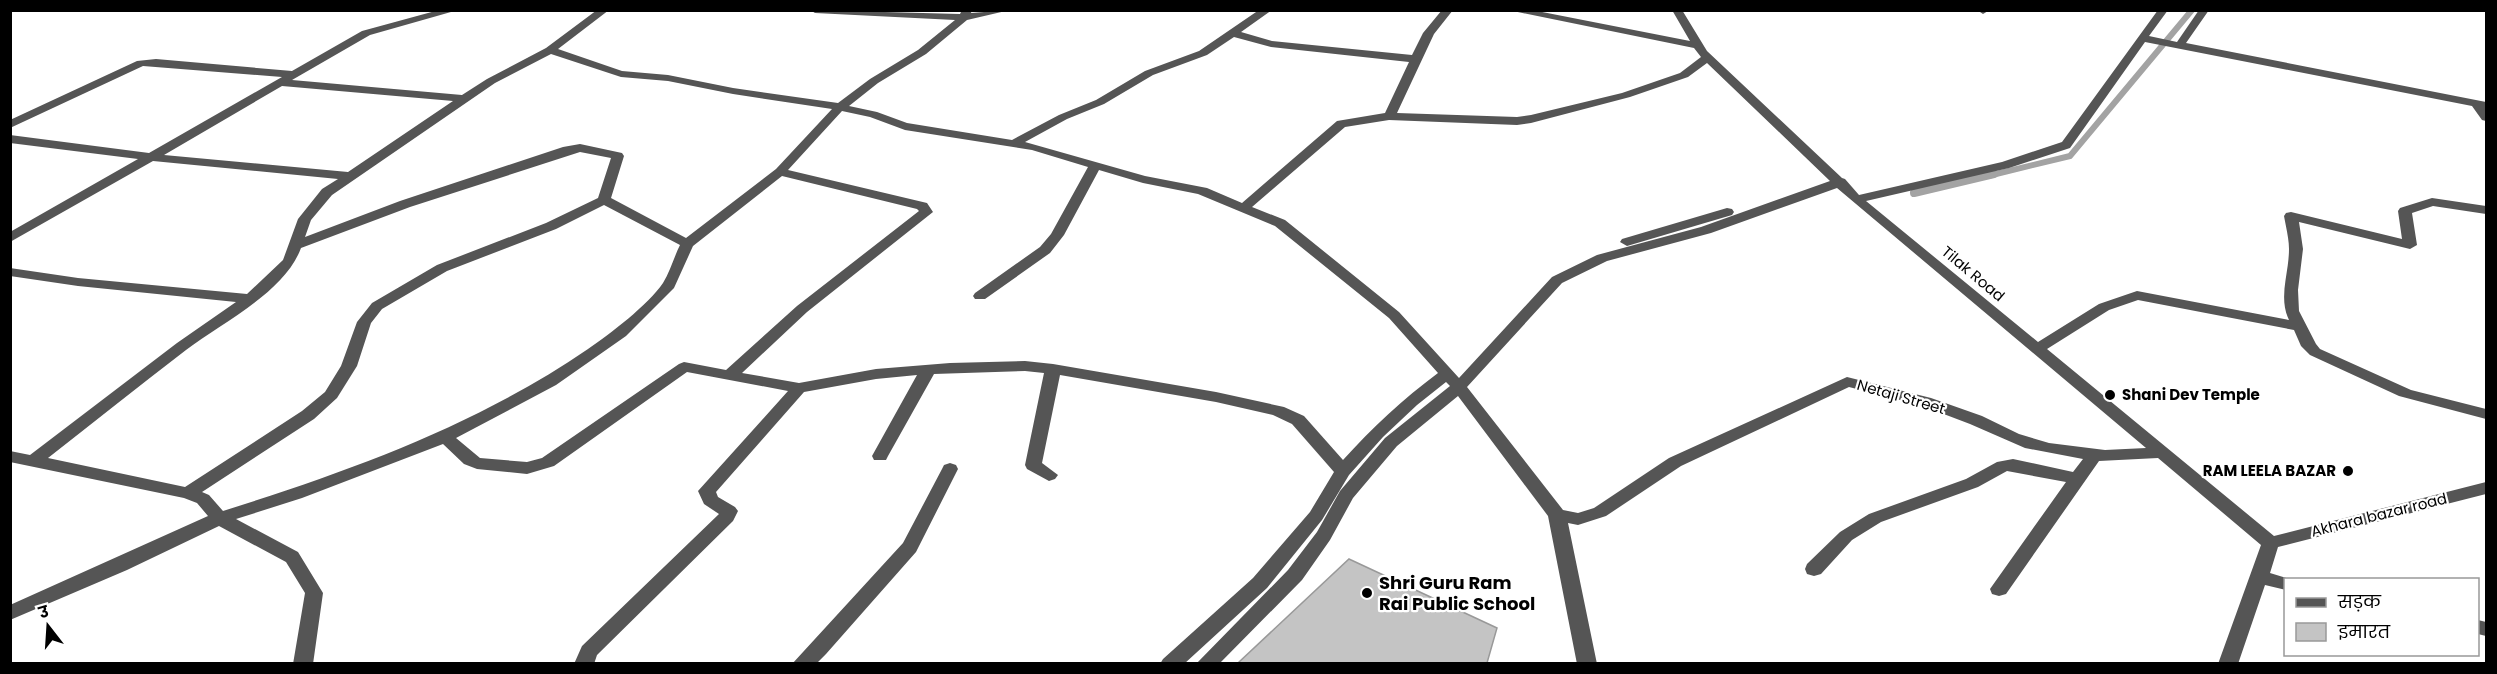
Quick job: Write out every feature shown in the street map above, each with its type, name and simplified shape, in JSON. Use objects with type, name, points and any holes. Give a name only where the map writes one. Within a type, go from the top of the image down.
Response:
[{"type":"street","points":[[10,238],[366,33],[453,10]]},
{"type":"street","points":[[33,460],[182,346],[250,298],[289,262],[305,219],[319,201],[348,176],[491,81],[550,50],[604,10]]},
{"type":"street","points":[[815,10],[965,14],[1005,10]]},
{"type":"street","points":[[1013,144],[1063,117],[1100,102],[1149,73],[1203,53],[1267,10]]},
{"type":"street","points":[[1389,116],[1402,98],[1416,59],[1438,19],[1448,10]]},
{"type":"street","points":[[1513,10],[1697,45]]},
{"type":"street","name":"Tilak Road","points":[[1677,10],[1697,45],[1707,57],[1836,177],[1856,199],[2271,543]]},
{"type":"street","points":[[1856,199],[2005,165],[2066,145],[2163,10]]},
{"type":"street","points":[[2180,45],[2204,10]]},
{"type":"street","points":[[10,612],[120,565],[219,518],[296,494],[445,437],[550,382],[621,333],[669,285],[687,244],[780,172],[839,108],[874,81],[922,52],[965,14]]},
{"type":"street","points":[[1233,33],[1271,44],[1416,59]]},
{"type":"street","points":[[2142,38],[2482,104],[2487,118]]},
{"type":"street","points":[[550,50],[621,74],[704,83],[733,91],[805,100],[873,114],[906,126],[1013,144],[1202,191],[1280,223],[1394,315],[1453,381],[1557,515],[1587,663]]},
{"type":"street","points":[[1243,208],[1341,124],[1389,116],[1517,122],[1626,95],[1684,75],[1707,57]]},
{"type":"street","points":[[10,124],[141,63],[156,62],[296,75]]},
{"type":"street","points":[[282,83],[466,99]]},
{"type":"street","points":[[10,139],[151,157],[348,176]]},
{"type":"street","points":[[188,493],[308,415],[331,395],[349,366],[364,322],[377,306],[442,268],[550,226],[604,200],[618,156],[574,148],[405,204],[294,246]]},
{"type":"street","points":[[980,296],[1045,250],[1057,235],[1065,216],[1096,164]]},
{"type":"street","points":[[730,375],[802,309],[926,212],[922,206],[780,172]]},
{"type":"street","points":[[1206,663],[1295,575],[1324,536],[1346,495],[1391,442],[1557,280],[1602,258],[1706,230],[1836,177]]},
{"type":"street","points":[[604,200],[687,244]]},
{"type":"street","points":[[2487,210],[2432,202],[2405,211],[2410,245],[2291,216],[2296,249],[2291,290],[2292,311],[2309,346],[2326,359],[2405,393],[2487,414]]},
{"type":"street","points":[[10,272],[78,282],[250,298]]},
{"type":"street","points":[[2037,349],[2104,308],[2137,295],[2301,327]]},
{"type":"street","points":[[445,437],[470,460],[477,463],[527,468],[548,462],[676,370],[690,367],[799,388],[876,374],[1025,366],[1216,397],[1278,411],[1298,420],[1343,471]]},
{"type":"street","points":[[1050,475],[1033,465],[1053,369]]},
{"type":"street","points":[[880,456],[928,370]]},
{"type":"street","points":[[1170,663],[1260,583],[1316,516],[1343,471],[1392,417],[1453,381]]},
{"type":"street","name":"Netaji Street","points":[[1557,515],[1578,519],[1600,512],[1675,462],[1847,382],[1972,418],[2013,438],[2037,446],[2094,456],[2130,457],[2162,452]]},
{"type":"street","points":[[584,663],[589,651],[727,517],[729,511],[727,507],[710,500],[707,491],[799,388]]},
{"type":"street","points":[[10,456],[188,493],[203,500],[219,518],[292,557],[314,593],[303,663]]},
{"type":"street","points":[[2000,589],[2094,456]]},
{"type":"street","points":[[1814,569],[1846,536],[1875,518],[1972,483],[2003,466],[2013,465],[2077,479]]},
{"type":"street","points":[[802,663],[819,649],[910,547],[950,469]]},
{"type":"street","name":"Akhara bazar road","points":[[2271,543],[2487,488]]},
{"type":"street","points":[[2228,663],[2271,543]]},
{"type":"street","points":[[2259,577],[2284,583]]},
{"type":"building","name":"Shri Guru Ram Rai Public School","points":[[1349,559],[1497,628],[1487,663],[1238,663]]},
{"type":"waterway","points":[[1988,176],[2070,156],[2192,10]]},
{"type":"waterway","points":[[1914,193],[1994,174]]},
{"type":"place","name":"Shani Dev Temple","points":[[2110,395]]},
{"type":"place","name":"RAM LEELA BAZAR","points":[[2348,471]]},
{"type":"place","name":"Shri Guru Ram Rai Public School","points":[[1367,593]]}]
